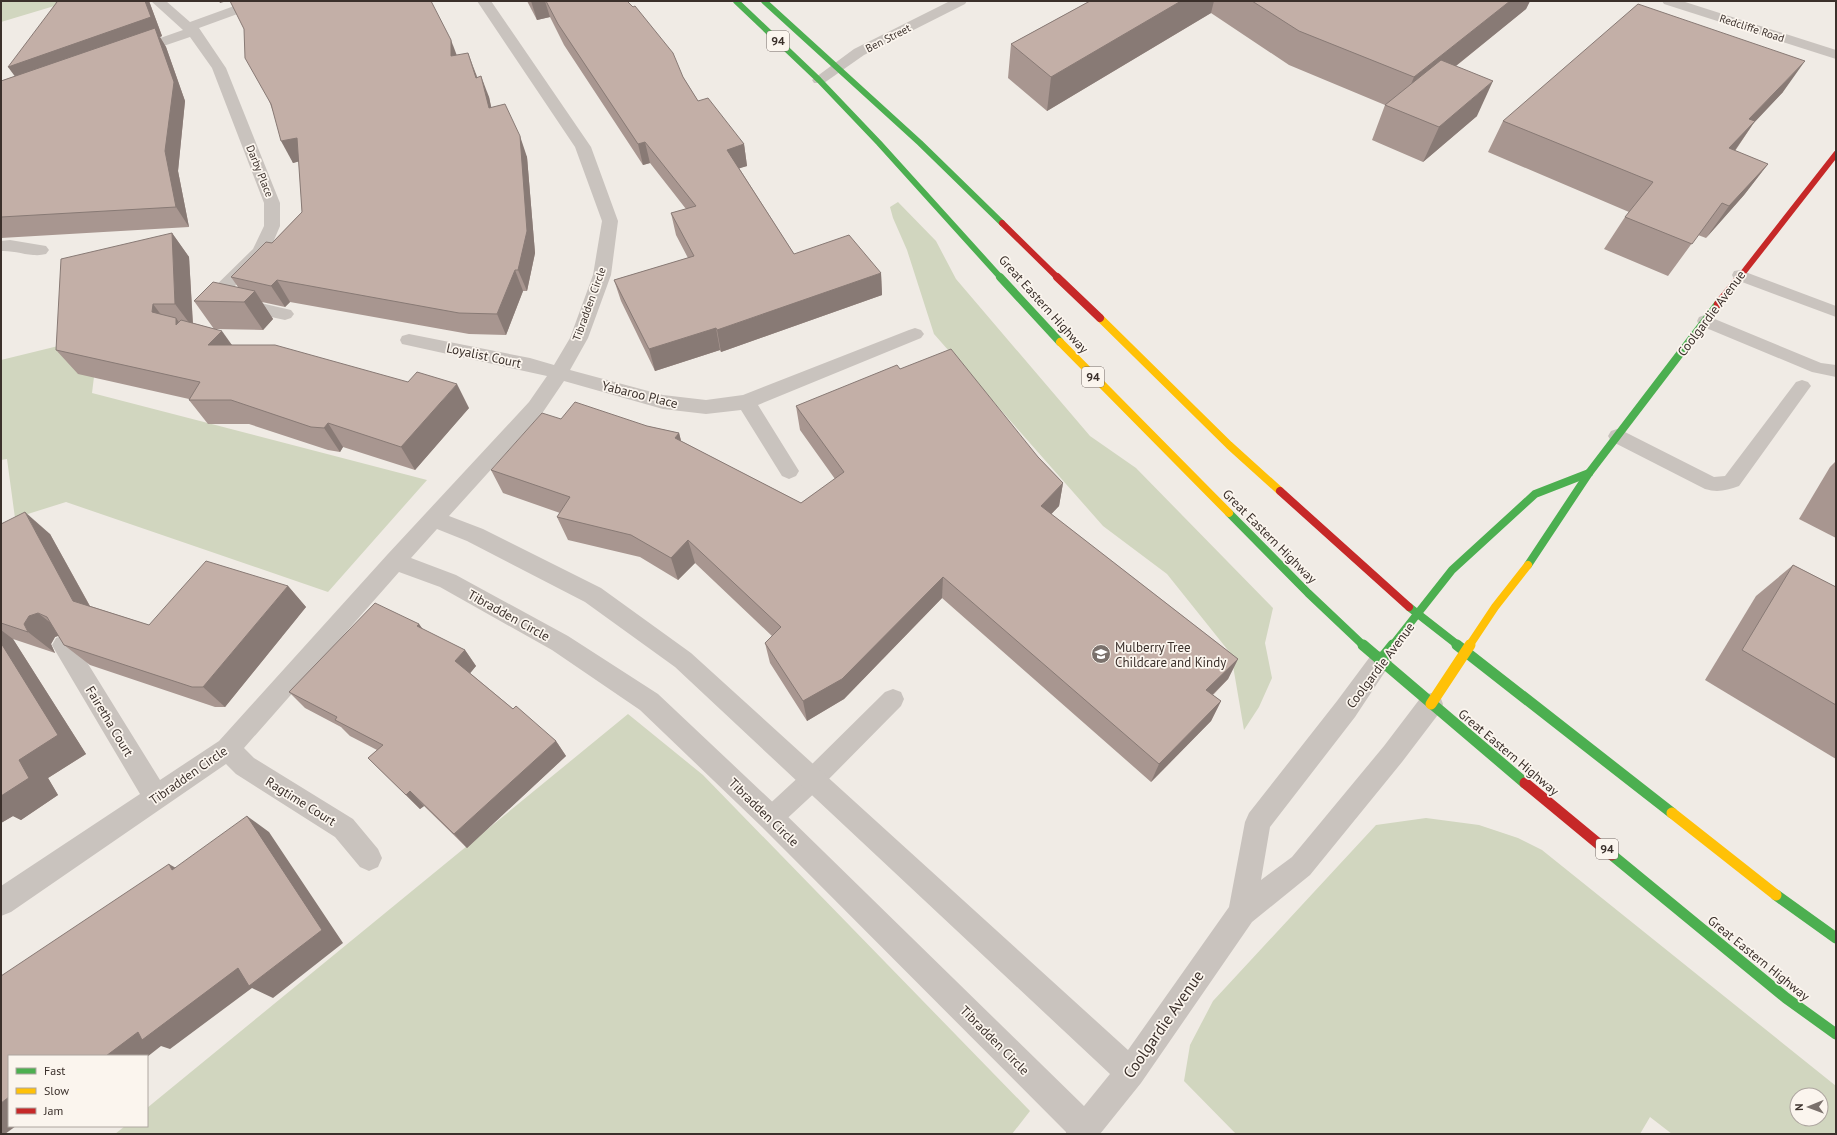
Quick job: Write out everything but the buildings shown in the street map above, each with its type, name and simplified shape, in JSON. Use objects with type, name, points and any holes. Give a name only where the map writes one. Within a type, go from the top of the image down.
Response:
[{"type":"main road","name":"Great Eastern Highway","points":[[736,1],[819,80],[880,143],[1077,360],[1308,593],[1380,661],[1786,998],[1836,1034]]},
{"type":"main road","name":"Great Eastern Highway","points":[[764,1],[920,143],[1229,445],[1418,615],[1780,898],[1836,938]]},
{"type":"main road","name":"Coolgardie Avenue","points":[[1431,704],[1495,607],[1536,555],[1589,473],[1740,275],[1836,154]]},
{"type":"main road","name":"Coolgardie Avenue","points":[[1380,661],[1418,615],[1452,570],[1535,494],[1589,473]]},
{"type":"street","points":[[158,1],[192,29]]},
{"type":"street","points":[[125,55],[260,1]]},
{"type":"street","name":"Tibradden Circle","points":[[1,902],[228,749],[395,561],[536,407],[559,373],[579,338],[602,275],[610,221],[583,147],[484,1]]},
{"type":"street","name":"Ben Street","points":[[819,80],[859,52],[960,1]]},
{"type":"street","name":"Redcliffe Road","points":[[1669,1],[1836,55]]},
{"type":"street","name":"Darby Place","points":[[192,29],[208,49],[219,68],[272,203],[272,226],[260,252],[212,298],[285,314]]},
{"type":"street","points":[[1,246],[10,245],[40,250]]},
{"type":"street","name":"Yabaroo Place","points":[[559,373],[663,402],[706,407],[746,402],[915,334]]},
{"type":"street","name":"Loyalist Court","points":[[409,340],[559,373]]},
{"type":"street","points":[[746,402],[789,471]]},
{"type":"street","points":[[433,519],[475,535],[593,595],[683,660],[1130,1072]]},
{"type":"street","name":"Tibradden Circle","points":[[395,561],[448,581],[490,604],[560,643],[649,702],[771,818],[1083,1131]]},
{"type":"street","name":"Fairetha Court","points":[[64,645],[156,797]]},
{"type":"street","name":"Coolgardie Avenue","points":[[1242,912],[1258,822],[1346,708],[1380,661]]},
{"type":"street","name":"Coolgardie Avenue","points":[[1083,1131],[1130,1072],[1242,912],[1301,866],[1393,754],[1431,704]]},
{"type":"street","name":"Ragtime Court","points":[[228,749],[245,766],[344,828],[369,858]]},
{"type":"lane","points":[[1740,275],[1836,312]]},
{"type":"lane","points":[[1705,321],[1818,368],[1836,371]]},
{"type":"lane","points":[[1617,436],[1712,484],[1723,484],[1732,481],[1802,386]]},
{"type":"lane","points":[[771,818],[812,780],[893,699]]},
{"type":"green space","points":[[1,1],[71,1],[1,22]]},
{"type":"green space","points":[[898,202],[936,241],[956,279],[1090,436],[1136,468],[1273,608],[1265,643],[1272,678],[1259,707],[1244,730],[1231,654],[1167,574],[1103,526],[934,334],[907,250],[893,218],[890,207]]},
{"type":"green space","points":[[99,336],[92,393],[427,480],[328,592],[66,502],[15,518],[7,459],[1,460],[1,360]]},
{"type":"green space","points":[[628,714],[703,775],[1030,1111],[1012,1134],[115,1134],[124,1127],[148,1127],[148,1107]]},
{"type":"green space","points":[[1426,818],[1479,825],[1518,838],[1542,850],[1836,1086],[1836,1134],[1672,1134],[1650,1117],[1640,1134],[1236,1134],[1184,1081],[1190,1045],[1213,1001],[1376,825]]},
{"type":"traffic: fast","points":[[736,1],[819,80],[879,143],[1060,342]]},
{"type":"traffic: fast","points":[[764,1],[920,143],[1002,223]]},
{"type":"traffic: fast","points":[[1528,565],[1589,473],[1718,304]]},
{"type":"traffic: fast","points":[[1380,661],[1452,570],[1535,494],[1589,473]]},
{"type":"traffic: fast","points":[[1229,513],[1308,593],[1380,661],[1525,783]]},
{"type":"traffic: fast","points":[[1409,607],[1672,813]]},
{"type":"traffic: fast","points":[[1612,855],[1786,998],[1836,1034]]},
{"type":"traffic: fast","points":[[1776,895],[1836,938]]},
{"type":"traffic: slow","points":[[1100,318],[1229,445],[1280,491]]},
{"type":"traffic: slow","points":[[1060,342],[1229,513]]},
{"type":"traffic: slow","points":[[1431,704],[1495,607],[1528,565]]},
{"type":"traffic: slow","points":[[1672,813],[1776,895]]},
{"type":"traffic: jam","points":[[1718,304],[1836,154]]},
{"type":"traffic: jam","points":[[1002,223],[1100,318]]},
{"type":"traffic: jam","points":[[1280,491],[1409,607]]},
{"type":"traffic: jam","points":[[1525,783],[1612,855]]},
{"type":"place","name":"Mulberry Tree Childcare and Kindy","points":[[1101,654]]}]
